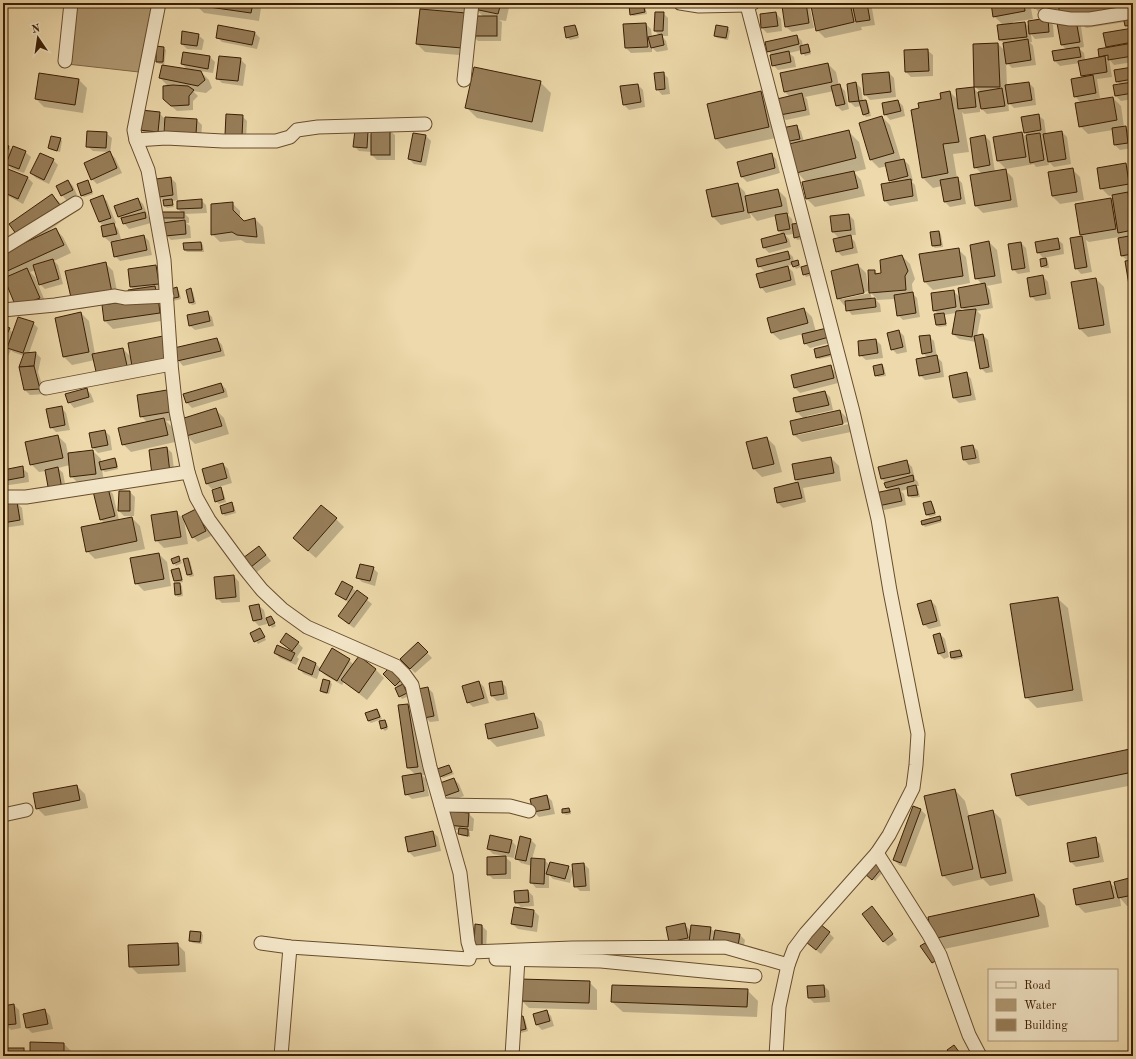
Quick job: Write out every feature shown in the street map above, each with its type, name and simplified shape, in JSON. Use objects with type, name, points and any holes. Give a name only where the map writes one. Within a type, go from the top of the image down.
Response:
[{"type":"street","points":[[65,60],[71,3]]},
{"type":"street","points":[[159,3],[134,130],[136,140],[148,170],[164,260],[171,364],[176,411],[188,472],[196,497],[209,520],[244,569],[262,590],[282,609],[307,627],[396,666],[412,685],[421,720],[430,767],[460,873],[470,955]]},
{"type":"street","points":[[464,80],[472,3]]},
{"type":"street","points":[[680,3],[699,6],[750,4],[851,404],[878,519],[890,591],[918,734],[913,788],[903,804],[889,835],[877,853],[806,933],[794,949],[788,965],[779,1007],[776,1056]]},
{"type":"street","points":[[1045,15],[1070,19],[1090,19],[1133,12]]},
{"type":"street","points":[[136,140],[166,138],[223,141],[276,141],[290,136],[297,130],[318,127],[425,124]]},
{"type":"street","points":[[3,248],[76,203]]},
{"type":"street","points":[[3,310],[55,305],[115,296],[125,298],[166,296]]},
{"type":"street","points":[[46,388],[171,364]]},
{"type":"street","points":[[3,497],[26,498],[188,472]]},
{"type":"street","points":[[441,805],[510,806],[529,811]]},
{"type":"street","points":[[3,815],[26,810]]},
{"type":"street","points":[[877,853],[940,955],[969,1035],[980,1056]]},
{"type":"street","points":[[261,943],[290,947],[470,955],[518,959],[601,961],[755,976]]},
{"type":"street","points":[[281,1056],[290,947]]},
{"type":"street","points":[[470,955],[572,948],[725,947],[788,965]]},
{"type":"street","points":[[512,1056],[518,959]]},
{"type":"water","points":[[73,3],[153,3],[139,72],[67,64]]},
{"type":"building","points":[[195,3],[253,3],[251,13],[195,5]]},
{"type":"building","points":[[413,3],[457,3],[456,6]]},
{"type":"building","points":[[475,3],[501,3],[498,14],[474,9]]},
{"type":"building","points":[[643,3],[645,12],[630,15],[629,5]]},
{"type":"building","points":[[796,3],[806,3],[809,23],[785,27],[782,6]]},
{"type":"building","points":[[816,3],[850,3],[854,22],[816,31],[811,6],[817,4]]},
{"type":"building","points":[[852,3],[867,3],[870,20],[856,22]]},
{"type":"building","points":[[991,3],[1024,3],[1025,11],[993,17]]},
{"type":"building","points":[[1056,3],[1056,5],[1034,8],[1033,4]]},
{"type":"building","points":[[1058,3],[1133,3],[1133,9],[1060,16]]},
{"type":"building","points":[[420,9],[466,13],[462,48],[416,44]]},
{"type":"building","points":[[655,12],[664,12],[663,31],[654,31]]},
{"type":"building","points":[[776,12],[778,26],[761,28],[760,14]]},
{"type":"building","points":[[1133,15],[1133,25],[1125,26],[1123,16]]},
{"type":"building","points":[[472,16],[497,16],[497,36],[472,36]]},
{"type":"building","points":[[1048,18],[1049,32],[1029,34],[1028,21]]},
{"type":"building","points":[[1076,20],[1080,42],[1061,45],[1057,23]]},
{"type":"building","points":[[1025,22],[1027,37],[999,40],[997,25]]},
{"type":"building","points":[[646,23],[648,47],[625,48],[623,24]]},
{"type":"building","points":[[218,25],[255,32],[252,45],[216,38]]},
{"type":"building","points":[[575,25],[578,35],[566,38],[564,27]]},
{"type":"building","points":[[716,25],[728,27],[726,38],[714,36]]},
{"type":"building","points":[[1133,28],[1133,42],[1106,47],[1103,33]]},
{"type":"building","points":[[182,31],[199,34],[197,46],[181,44]]},
{"type":"building","points":[[662,34],[664,45],[651,48],[648,37]]},
{"type":"building","points":[[797,35],[799,44],[767,52],[765,42]]},
{"type":"building","points":[[1028,39],[1031,60],[1006,64],[1003,43]]},
{"type":"building","points":[[998,43],[1000,87],[974,87],[973,44]]},
{"type":"building","points":[[1133,43],[1133,56],[1108,60],[1108,55],[1099,57],[1098,49]]},
{"type":"building","points":[[808,44],[810,52],[801,54],[800,46]]},
{"type":"building","points":[[156,46],[164,47],[163,62],[156,62]]},
{"type":"building","points":[[1079,47],[1081,57],[1054,61],[1052,51]]},
{"type":"building","points":[[928,49],[929,71],[905,72],[904,50]]},
{"type":"building","points":[[789,51],[791,62],[772,66],[770,55]]},
{"type":"building","points":[[183,52],[210,56],[208,69],[181,64]]},
{"type":"building","points":[[219,56],[241,58],[238,81],[216,79]]},
{"type":"building","points":[[1105,56],[1107,72],[1081,76],[1078,61]]},
{"type":"building","points":[[828,63],[832,82],[784,92],[780,73]]},
{"type":"building","points":[[162,65],[201,71],[205,80],[198,86],[159,78]]},
{"type":"building","points":[[474,67],[541,81],[532,122],[465,108]]},
{"type":"building","points":[[1133,67],[1133,79],[1116,82],[1114,70]]},
{"type":"building","points":[[664,72],[665,89],[656,90],[654,73]]},
{"type":"building","points":[[889,72],[891,92],[864,95],[862,74]]},
{"type":"building","points":[[39,73],[79,79],[75,105],[35,99]]},
{"type":"building","points":[[1093,75],[1096,93],[1074,97],[1071,79]]},
{"type":"building","points":[[856,82],[859,101],[849,102],[847,84]]},
{"type":"building","points":[[1029,82],[1032,100],[1008,104],[1005,85]]},
{"type":"building","points":[[1133,82],[1133,93],[1115,96],[1113,85]]},
{"type":"building","points":[[638,84],[641,102],[623,105],[620,86]]},
{"type":"building","points":[[840,84],[845,104],[836,106],[831,86]]},
{"type":"building","points":[[163,86],[188,86],[194,90],[189,96],[189,105],[171,106],[163,99]]},
{"type":"building","points":[[974,87],[976,107],[958,109],[956,89]]},
{"type":"building","points":[[1002,88],[1005,106],[981,109],[978,92]]},
{"type":"building","points":[[761,91],[769,127],[715,139],[707,104]]},
{"type":"building","points":[[950,91],[959,142],[943,144],[948,173],[922,178],[911,110],[919,108],[918,103],[941,99],[940,93]]},
{"type":"building","points":[[802,93],[806,110],[780,115],[777,99]]},
{"type":"building","points":[[1113,97],[1117,120],[1079,127],[1075,103]]},
{"type":"building","points":[[866,100],[869,113],[863,115],[859,101]]},
{"type":"building","points":[[898,100],[901,111],[884,115],[882,103]]},
{"type":"building","points":[[141,110],[160,112],[158,132],[139,130]]},
{"type":"building","points":[[226,114],[243,115],[242,136],[225,135]]},
{"type":"building","points":[[1039,114],[1041,130],[1024,133],[1021,117]]},
{"type":"building","points":[[882,116],[894,153],[870,160],[859,123]]},
{"type":"building","points":[[165,117],[197,119],[196,134],[164,132]]},
{"type":"building","points":[[797,125],[800,139],[785,142],[782,128]]},
{"type":"building","points":[[1126,126],[1128,143],[1114,145],[1112,128]]},
{"type":"building","points":[[371,129],[390,129],[390,155],[371,155]]},
{"type":"building","points":[[355,130],[368,131],[367,148],[353,147]]},
{"type":"building","points":[[849,130],[856,158],[796,173],[789,144]]},
{"type":"building","points":[[87,131],[107,132],[106,148],[86,147]]},
{"type":"building","points":[[1062,131],[1066,159],[1048,162],[1043,134]]},
{"type":"building","points":[[1022,132],[1026,157],[997,161],[993,137]]},
{"type":"building","points":[[413,133],[426,135],[421,162],[408,159]]},
{"type":"building","points":[[1040,133],[1044,160],[1030,163],[1026,135]]},
{"type":"building","points":[[985,135],[990,165],[974,168],[970,138]]},
{"type":"building","points":[[51,136],[61,138],[57,151],[48,148]]},
{"type":"building","points":[[3,144],[9,146],[3,165]]},
{"type":"building","points":[[13,146],[26,151],[19,169],[6,164]]},
{"type":"building","points":[[110,151],[117,168],[91,180],[84,163]]},
{"type":"building","points":[[40,153],[54,159],[44,180],[30,173]]},
{"type":"building","points":[[772,153],[775,168],[741,177],[737,162]]},
{"type":"building","points":[[904,159],[908,176],[889,181],[885,163]]},
{"type":"building","points":[[1126,163],[1129,184],[1100,189],[1097,168]]},
{"type":"building","points":[[1073,168],[1077,192],[1052,196],[1048,172]]},
{"type":"building","points":[[8,169],[28,177],[18,199],[3,192],[3,180]]},
{"type":"building","points":[[1006,169],[1011,200],[975,206],[970,175]]},
{"type":"building","points":[[854,171],[858,188],[806,199],[802,182]]},
{"type":"building","points":[[171,177],[173,195],[159,197],[156,179]]},
{"type":"building","points":[[958,177],[961,199],[944,202],[940,180]]},
{"type":"building","points":[[911,179],[913,196],[884,201],[881,184]]},
{"type":"building","points":[[68,180],[73,190],[61,196],[56,186]]},
{"type":"building","points":[[88,180],[92,192],[81,196],[77,184]]},
{"type":"building","points":[[738,183],[744,211],[712,217],[706,190]]},
{"type":"building","points":[[778,189],[782,206],[748,213],[745,196]]},
{"type":"building","points":[[1128,192],[1133,230],[1118,233],[1112,195]]},
{"type":"building","points":[[52,194],[62,208],[19,238],[9,224]]},
{"type":"building","points":[[103,195],[111,218],[99,222],[90,200]]},
{"type":"building","points":[[138,198],[142,209],[118,217],[114,206]]},
{"type":"building","points":[[1111,198],[1116,229],[1080,235],[1075,204]]},
{"type":"building","points":[[172,199],[173,205],[164,206],[163,200]]},
{"type":"building","points":[[202,199],[202,208],[177,209],[177,201]]},
{"type":"building","points":[[233,202],[233,210],[244,221],[255,218],[257,237],[237,235],[232,232],[211,235],[211,204]]},
{"type":"building","points":[[145,212],[146,218],[123,224],[121,218]]},
{"type":"building","points":[[160,212],[184,212],[184,218],[160,218]]},
{"type":"building","points":[[787,213],[790,229],[778,231],[775,215]]},
{"type":"building","points":[[849,214],[851,230],[832,232],[830,216]]},
{"type":"building","points":[[185,220],[186,234],[165,236],[163,223]]},
{"type":"building","points":[[114,223],[117,234],[103,237],[101,226]]},
{"type":"building","points":[[800,223],[802,236],[794,238],[792,224]]},
{"type":"building","points":[[56,228],[64,245],[3,273],[3,253]]},
{"type":"building","points":[[939,231],[941,245],[932,246],[930,232]]},
{"type":"building","points":[[784,233],[787,242],[763,248],[761,239]]},
{"type":"building","points":[[144,235],[147,250],[114,257],[111,242]]},
{"type":"building","points":[[851,235],[853,248],[836,252],[833,239]]},
{"type":"building","points":[[1082,236],[1087,267],[1075,269],[1070,238]]},
{"type":"building","points":[[1129,236],[1132,254],[1121,256],[1118,238]]},
{"type":"building","points":[[1058,238],[1060,249],[1037,253],[1035,242]]},
{"type":"building","points":[[989,241],[995,276],[975,279],[970,245]]},
{"type":"building","points":[[201,242],[202,250],[184,250],[183,243]]},
{"type":"building","points":[[1021,242],[1025,268],[1012,270],[1008,244]]},
{"type":"building","points":[[959,248],[963,276],[924,282],[919,254]]},
{"type":"building","points":[[788,251],[790,259],[758,267],[756,259]]},
{"type":"building","points":[[902,255],[908,271],[905,276],[906,290],[869,293],[868,270],[875,270],[875,274],[881,273],[880,260]]},
{"type":"building","points":[[1046,258],[1047,265],[1041,267],[1040,259]]},
{"type":"building","points":[[53,259],[59,279],[39,285],[33,265]]},
{"type":"building","points":[[798,260],[799,265],[793,267],[791,262]]},
{"type":"building","points":[[1133,260],[1133,290],[1130,291],[1125,261]]},
{"type":"building","points":[[106,262],[112,293],[72,302],[65,271]]},
{"type":"building","points":[[811,264],[814,272],[803,275],[801,267]]},
{"type":"building","points":[[858,264],[864,293],[837,299],[831,271]]},
{"type":"building","points":[[156,265],[159,284],[130,287],[128,269]]},
{"type":"building","points":[[788,266],[791,280],[760,288],[756,274]]},
{"type":"building","points":[[27,268],[40,298],[16,307],[4,278]]},
{"type":"building","points":[[1043,275],[1046,294],[1030,297],[1027,278]]},
{"type":"building","points":[[1096,278],[1104,325],[1079,329],[1071,282]]},
{"type":"building","points":[[985,283],[989,304],[961,308],[958,288]]},
{"type":"building","points":[[155,286],[156,291],[129,295],[128,290]]},
{"type":"building","points":[[177,287],[179,297],[170,299],[168,290]]},
{"type":"building","points":[[191,288],[194,302],[189,303],[186,290]]},
{"type":"building","points":[[954,290],[956,307],[933,311],[931,293]]},
{"type":"building","points":[[913,292],[916,313],[897,316],[894,295]]},
{"type":"building","points":[[158,297],[160,313],[104,321],[102,305]]},
{"type":"building","points":[[875,298],[876,307],[846,311],[845,301]]},
{"type":"building","points":[[804,308],[808,323],[771,333],[767,318]]},
{"type":"building","points":[[976,309],[972,337],[952,334],[956,311]]},
{"type":"building","points":[[208,311],[210,321],[189,326],[187,315]]},
{"type":"building","points":[[81,312],[89,352],[63,357],[55,318]]},
{"type":"building","points":[[944,313],[946,324],[936,325],[934,314]]},
{"type":"building","points":[[18,317],[34,322],[23,353],[7,348]]},
{"type":"building","points":[[3,325],[10,328],[3,342]]},
{"type":"building","points":[[827,328],[829,337],[804,344],[802,334]]},
{"type":"building","points":[[899,330],[903,347],[891,350],[887,333]]},
{"type":"building","points":[[983,334],[989,367],[980,369],[974,336]]},
{"type":"building","points":[[930,335],[932,352],[922,354],[919,336]]},
{"type":"building","points":[[163,336],[166,360],[132,366],[128,343]]},
{"type":"building","points":[[217,338],[221,351],[177,361],[174,348]]},
{"type":"building","points":[[876,339],[878,353],[859,356],[858,341]]},
{"type":"building","points":[[830,345],[832,354],[816,358],[814,349]]},
{"type":"building","points":[[123,348],[128,370],[97,376],[92,354]]},
{"type":"building","points":[[36,352],[34,366],[19,367],[24,353]]},
{"type":"building","points":[[937,355],[940,372],[919,376],[916,359]]},
{"type":"building","points":[[882,364],[884,374],[875,376],[873,366]]},
{"type":"building","points":[[831,365],[834,378],[794,388],[791,375]]},
{"type":"building","points":[[34,366],[40,389],[24,390],[19,367]]},
{"type":"building","points":[[967,372],[971,395],[953,398],[949,376]]},
{"type":"building","points":[[221,383],[224,392],[186,403],[183,394]]},
{"type":"building","points":[[87,388],[89,397],[68,403],[65,394]]},
{"type":"building","points":[[167,390],[170,412],[140,417],[137,395]]},
{"type":"building","points":[[825,391],[829,405],[796,412],[793,398]]},
{"type":"building","points":[[62,406],[65,425],[50,428],[46,409]]},
{"type":"building","points":[[216,408],[222,426],[186,436],[181,419]]},
{"type":"building","points":[[840,410],[843,424],[793,435],[790,421]]},
{"type":"building","points":[[164,418],[168,435],[122,445],[118,428]]},
{"type":"building","points":[[105,430],[108,445],[92,448],[89,433]]},
{"type":"building","points":[[58,435],[63,458],[30,465],[25,442]]},
{"type":"building","points":[[767,437],[774,464],[753,469],[746,442]]},
{"type":"building","points":[[973,445],[976,458],[963,460],[961,447]]},
{"type":"building","points":[[167,447],[170,473],[152,475],[149,450]]},
{"type":"building","points":[[93,450],[96,474],[70,477],[68,453]]},
{"type":"building","points":[[831,457],[834,473],[795,480],[792,464]]},
{"type":"building","points":[[115,458],[117,467],[101,470],[99,462]]},
{"type":"building","points":[[907,460],[910,473],[881,479],[878,467]]},
{"type":"building","points":[[223,463],[227,478],[206,484],[202,469]]},
{"type":"building","points":[[23,466],[24,477],[3,481],[3,470]]},
{"type":"building","points":[[58,467],[62,489],[49,492],[45,470]]},
{"type":"building","points":[[913,475],[914,481],[886,488],[884,483]]},
{"type":"building","points":[[798,482],[802,498],[777,503],[774,488]]},
{"type":"building","points":[[916,485],[918,495],[908,496],[907,487]]},
{"type":"building","points":[[221,487],[224,499],[215,502],[212,490]]},
{"type":"building","points":[[108,488],[115,516],[100,520],[93,491]]},
{"type":"building","points":[[899,488],[902,501],[878,506],[875,493]]},
{"type":"building","points":[[119,491],[130,491],[130,511],[118,511]]},
{"type":"building","points":[[931,501],[935,513],[926,515],[923,503]]},
{"type":"building","points":[[17,502],[20,520],[3,523],[3,504]]},
{"type":"building","points":[[232,502],[234,511],[222,514],[220,506]]},
{"type":"building","points":[[321,505],[337,518],[308,551],[293,538]]},
{"type":"building","points":[[196,509],[206,531],[192,538],[182,516]]},
{"type":"building","points":[[177,511],[181,537],[155,541],[151,515]]},
{"type":"building","points":[[940,516],[941,520],[922,525],[921,521]]},
{"type":"building","points":[[132,517],[137,541],[86,552],[81,527]]},
{"type":"building","points":[[259,546],[266,555],[251,567],[243,558]]},
{"type":"building","points":[[159,553],[164,579],[135,584],[130,558]]},
{"type":"building","points":[[179,556],[180,561],[173,564],[171,559]]},
{"type":"building","points":[[188,558],[192,574],[187,575],[183,559]]},
{"type":"building","points":[[360,564],[374,567],[370,581],[356,578]]},
{"type":"building","points":[[179,568],[182,580],[174,581],[171,570]]},
{"type":"building","points":[[234,575],[236,597],[216,599],[214,577]]},
{"type":"building","points":[[342,581],[353,587],[346,600],[335,594]]},
{"type":"building","points":[[174,583],[180,583],[181,594],[175,595]]},
{"type":"building","points":[[357,590],[368,598],[349,624],[338,616]]},
{"type":"building","points":[[1058,597],[1073,690],[1025,698],[1010,604]]},
{"type":"building","points":[[931,600],[937,621],[923,625],[917,604]]},
{"type":"building","points":[[259,604],[262,619],[253,621],[249,606]]},
{"type":"building","points":[[271,616],[275,623],[269,626],[266,618]]},
{"type":"building","points":[[260,628],[265,637],[254,642],[250,633]]},
{"type":"building","points":[[286,633],[299,642],[292,651],[280,642]]},
{"type":"building","points":[[940,633],[945,652],[938,654],[933,635]]},
{"type":"building","points":[[418,642],[428,652],[410,669],[400,659]]},
{"type":"building","points":[[277,645],[295,653],[291,661],[274,653]]},
{"type":"building","points":[[332,648],[350,659],[337,681],[319,670]]},
{"type":"building","points":[[960,650],[962,656],[951,658],[950,652]]},
{"type":"building","points":[[359,656],[376,669],[359,693],[341,680]]},
{"type":"building","points":[[303,657],[316,663],[312,675],[298,669]]},
{"type":"building","points":[[390,667],[402,679],[395,686],[383,674]]},
{"type":"building","points":[[323,679],[330,681],[327,693],[320,691]]},
{"type":"building","points":[[479,681],[484,698],[467,703],[462,686]]},
{"type":"building","points":[[502,681],[504,694],[491,696],[489,683]]},
{"type":"building","points":[[403,684],[407,693],[399,697],[395,688]]},
{"type":"building","points":[[428,687],[434,716],[424,718],[418,689]]},
{"type":"building","points":[[408,704],[418,767],[407,768],[398,705]]},
{"type":"building","points":[[377,709],[380,717],[368,721],[365,713]]},
{"type":"building","points":[[534,713],[538,728],[488,739],[485,724]]},
{"type":"building","points":[[385,720],[387,727],[381,729],[379,721]]},
{"type":"building","points":[[1130,749],[1133,762],[1133,772],[1016,796],[1011,774]]},
{"type":"building","points":[[449,765],[452,772],[440,777],[437,769]]},
{"type":"building","points":[[421,773],[424,791],[405,795],[402,776]]},
{"type":"building","points":[[454,778],[459,791],[445,796],[440,783]]},
{"type":"building","points":[[77,785],[80,800],[36,809],[33,793]]},
{"type":"building","points":[[955,789],[973,869],[942,876],[924,796]]},
{"type":"building","points":[[547,795],[550,809],[533,812],[530,799]]},
{"type":"building","points":[[913,806],[921,809],[901,863],[893,860]]},
{"type":"building","points":[[569,808],[570,812],[562,813],[562,809]]},
{"type":"building","points":[[993,810],[1006,873],[981,878],[968,816]]},
{"type":"building","points":[[448,811],[469,813],[468,827],[447,825]]},
{"type":"building","points":[[459,828],[468,829],[468,836],[458,834]]},
{"type":"building","points":[[433,831],[436,846],[408,852],[405,837]]},
{"type":"building","points":[[490,835],[512,840],[509,853],[487,849]]},
{"type":"building","points":[[520,836],[531,839],[526,861],[515,859]]},
{"type":"building","points":[[1096,837],[1099,857],[1070,862],[1067,843]]},
{"type":"building","points":[[506,856],[506,874],[487,875],[487,857]]},
{"type":"building","points":[[531,858],[545,859],[544,884],[530,883]]},
{"type":"building","points":[[550,862],[569,866],[565,879],[546,874]]},
{"type":"building","points":[[874,862],[881,869],[872,880],[864,873]]},
{"type":"building","points":[[584,863],[586,886],[574,887],[572,864]]},
{"type":"building","points":[[1133,877],[1133,895],[1118,898],[1114,882]]},
{"type":"building","points":[[1110,881],[1114,898],[1076,905],[1073,889]]},
{"type":"building","points":[[528,890],[529,902],[515,903],[514,891]]},
{"type":"building","points":[[1034,894],[1039,916],[932,939],[928,917]]},
{"type":"building","points":[[872,906],[893,934],[883,942],[862,914]]},
{"type":"building","points":[[514,907],[534,910],[532,927],[511,924]]},
{"type":"building","points":[[685,923],[688,938],[669,942],[666,927]]},
{"type":"building","points":[[475,924],[482,925],[482,947],[474,947]]},
{"type":"building","points":[[820,924],[830,932],[816,950],[806,942]]},
{"type":"building","points":[[691,925],[711,927],[709,944],[689,942]]},
{"type":"building","points":[[715,930],[740,934],[738,946],[713,942]]},
{"type":"building","points":[[190,931],[201,932],[200,942],[189,941]]},
{"type":"building","points":[[178,943],[179,965],[129,967],[128,945]]},
{"type":"building","points":[[925,943],[937,960],[932,963],[920,946]]},
{"type":"building","points":[[520,979],[590,981],[589,1003],[520,1001]]},
{"type":"building","points":[[612,985],[748,989],[747,1007],[611,1002]]},
{"type":"building","points":[[824,985],[825,997],[808,998],[807,986]]},
{"type":"building","points":[[14,1004],[16,1024],[5,1025],[3,1006]]},
{"type":"building","points":[[45,1009],[48,1024],[26,1028],[23,1014]]},
{"type":"building","points":[[547,1010],[550,1021],[536,1025],[533,1014]]},
{"type":"building","points":[[523,1016],[526,1029],[518,1031],[515,1018]]},
{"type":"building","points":[[30,1042],[64,1043],[64,1056],[30,1056]]},
{"type":"building","points":[[954,1045],[962,1056],[952,1056],[947,1050]]},
{"type":"building","points":[[3,1048],[24,1048],[24,1056],[3,1056]]}]
